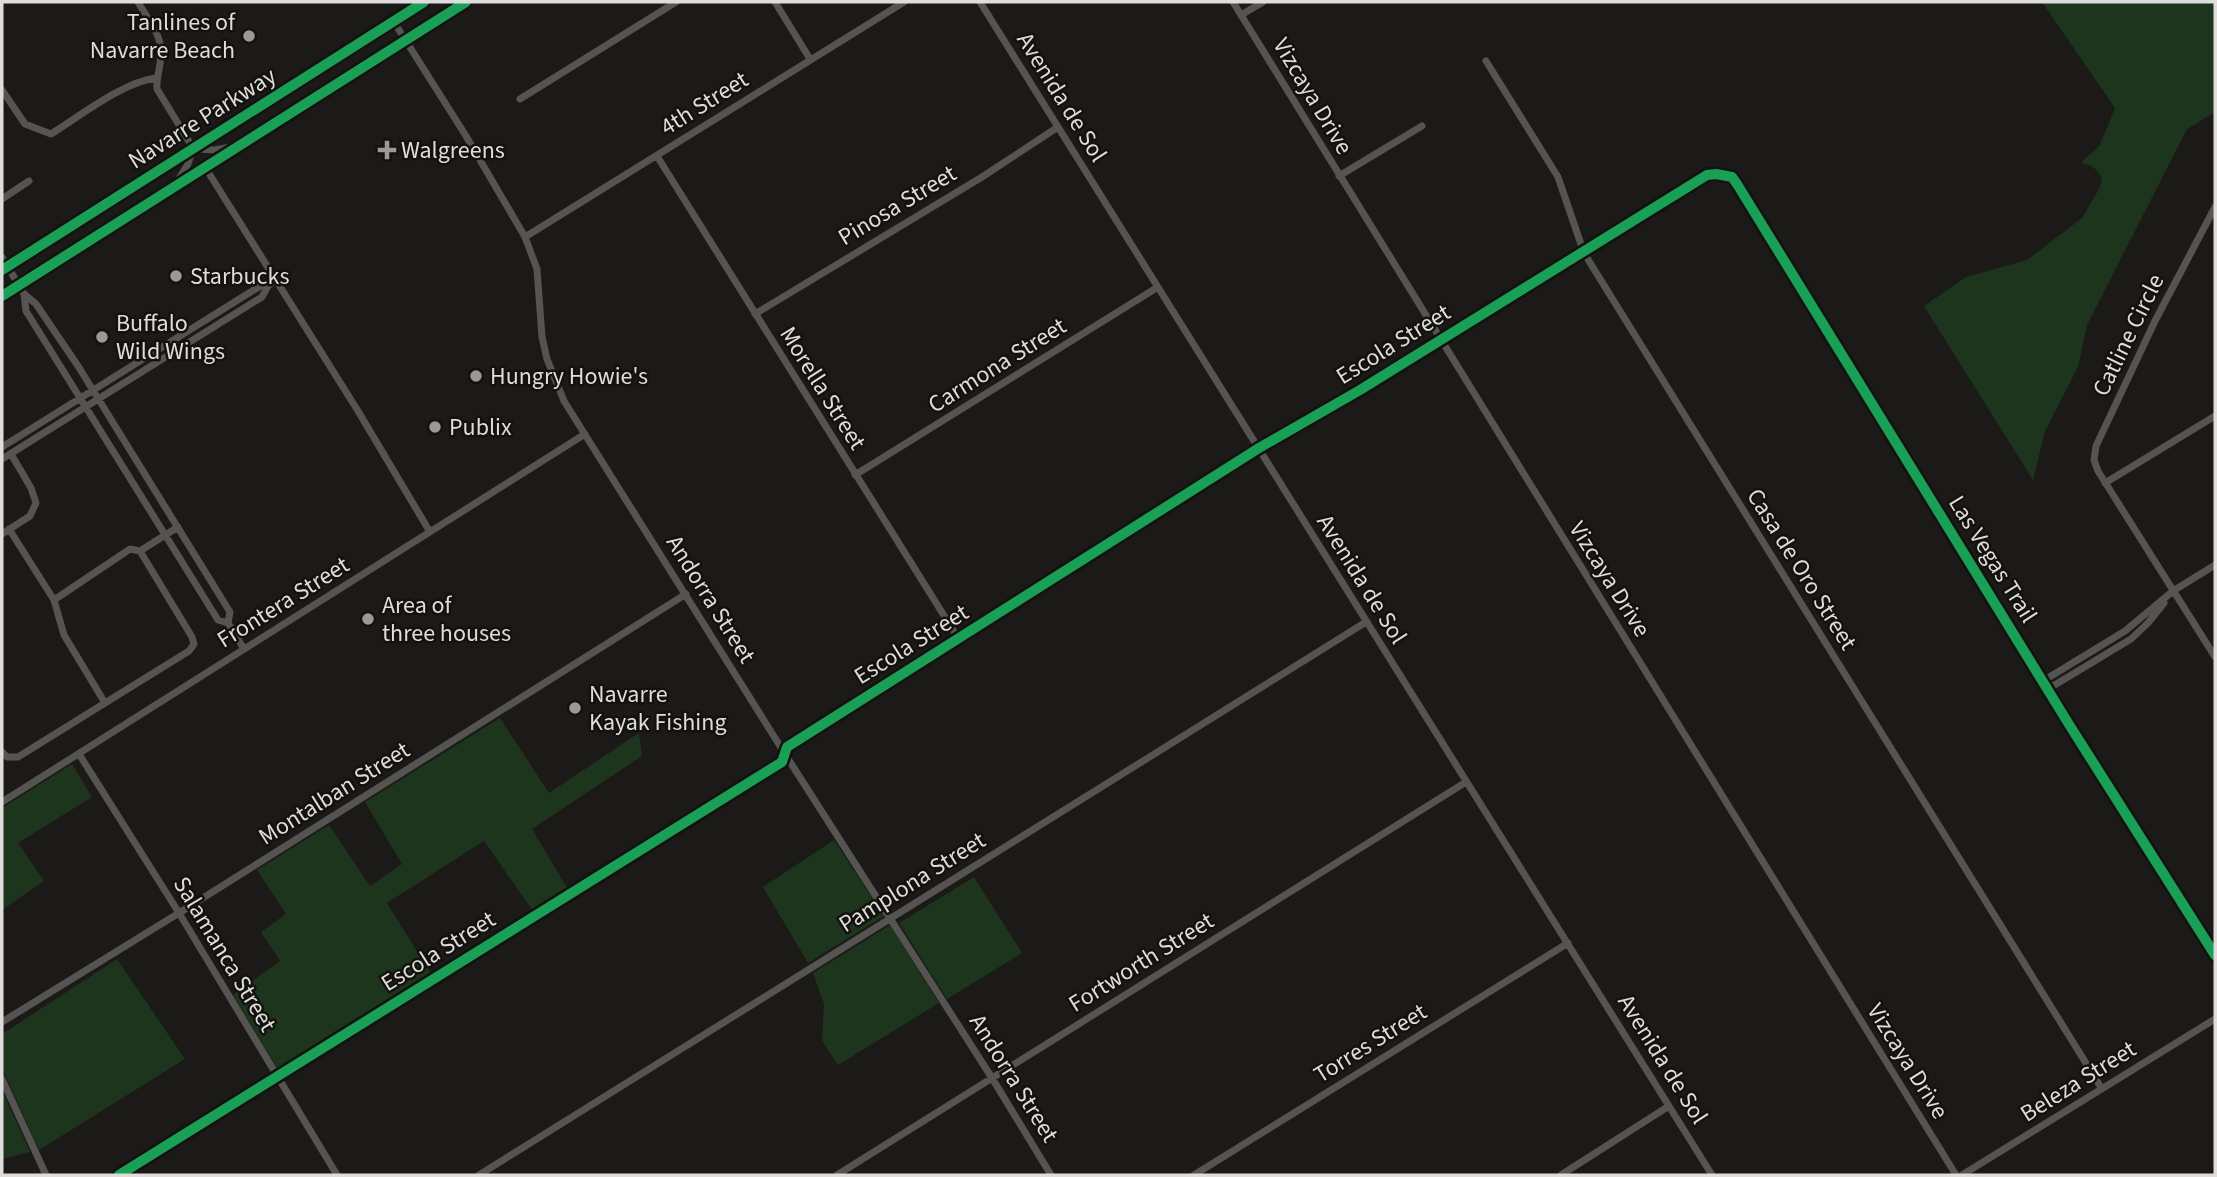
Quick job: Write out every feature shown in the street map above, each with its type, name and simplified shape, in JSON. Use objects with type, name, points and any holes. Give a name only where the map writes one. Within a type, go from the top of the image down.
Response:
[{"type":"highway","name":"Navarre Parkway","points":[[4,264],[424,2]]},
{"type":"highway","name":"Navarre Parkway","points":[[2,296],[21,289],[171,188],[466,2]]},
{"type":"street","points":[[138,2],[158,36],[162,53],[156,78],[158,89],[193,148]]},
{"type":"street","points":[[520,99],[676,2]]},
{"type":"street","points":[[775,2],[810,59]]},
{"type":"street","name":"4th Street","points":[[525,237],[904,2]]},
{"type":"street","name":"Avenida de Sol","points":[[980,2],[1712,1175]]},
{"type":"street","name":"Vizcaya Drive","points":[[1233,2],[1956,1175]]},
{"type":"street","points":[[1241,15],[1263,2]]},
{"type":"street","name":"Andorra Street","points":[[393,21],[466,136],[525,237],[537,269],[542,337],[547,359],[564,401],[1051,1175]]},
{"type":"street","name":"Casa de Oro Street","points":[[1486,61],[1558,177],[1584,253],[2102,1089]]},
{"type":"street","points":[[2,90],[25,124],[51,134],[130,85],[156,78]]},
{"type":"street","points":[[1339,176],[1422,126]]},
{"type":"street","name":"Pinosa Street","points":[[755,314],[982,177],[1058,127]]},
{"type":"street","points":[[193,148],[215,150],[239,145]]},
{"type":"street","points":[[171,188],[183,174],[193,148]]},
{"type":"street","name":"Morella Street","points":[[657,156],[958,638]]},
{"type":"street","points":[[205,167],[358,411],[430,532]]},
{"type":"street","name":"Escola Street","points":[[119,1175],[782,762],[788,747],[1259,448],[1360,390],[1707,175],[1732,177],[1737,184]]},
{"type":"street","points":[[2,198],[29,181]]},
{"type":"street","name":"Las Vegas Trail","points":[[1737,184],[2215,955]]},
{"type":"street","name":"Catline Circle","points":[[2215,207],[2155,321],[2095,446],[2094,460],[2105,483],[2215,657]]},
{"type":"street","points":[[4,264],[21,289],[36,304],[93,390],[230,612],[228,624]]},
{"type":"street","points":[[2,459],[86,407],[101,404],[262,297],[268,286],[276,280]]},
{"type":"street","points":[[2,447],[262,285],[268,286]]},
{"type":"street","name":"Carmona Street","points":[[855,475],[1158,287]]},
{"type":"street","points":[[21,289],[26,311],[218,620],[228,624],[244,649]]},
{"type":"street","points":[[2105,483],[2215,416]]},
{"type":"street","name":"Frontera Street","points":[[2,802],[585,434]]},
{"type":"street","points":[[10,454],[31,488],[36,503],[30,516],[5,531],[54,600],[64,635],[104,704]]},
{"type":"street","points":[[54,600],[130,549],[140,551],[178,527]]},
{"type":"street","points":[[2,752],[7,757],[18,757],[189,651],[194,644],[140,551]]},
{"type":"street","points":[[2043,681],[2125,631],[2173,591],[2215,565]]},
{"type":"street","points":[[2048,689],[2138,634],[2173,591]]},
{"type":"street","name":"Montalban Street","points":[[2,1022],[686,594]]},
{"type":"street","name":"Pamplona Street","points":[[479,1175],[1366,622]]},
{"type":"street","name":"Salamanca Street","points":[[79,754],[179,913],[337,1175]]},
{"type":"street","name":"Fortworth Street","points":[[837,1175],[1466,782]]},
{"type":"street","name":"Torres Street","points":[[1194,1175],[1567,943]]},
{"type":"street","name":"Beleza Street","points":[[1962,1175],[2215,1020]]},
{"type":"street","points":[[2,1079],[46,1175]]},
{"type":"street","points":[[1560,1175],[1669,1106]]},
{"type":"green space","points":[[2042,2],[2215,2],[2215,112],[2187,129],[2087,325],[2078,367],[2045,431],[2033,480],[1924,306],[1966,277],[2027,260],[2082,218],[2099,189],[2102,179],[2098,172],[2081,163],[2100,145],[2115,108]]},
{"type":"green space","points":[[500,718],[549,793],[639,733],[642,756],[532,829],[568,889],[533,911],[484,841],[387,903],[431,974],[278,1069],[233,995],[280,961],[261,932],[286,914],[257,870],[329,825],[370,886],[402,864],[365,802]]},
{"type":"green space","points":[[72,764],[92,797],[18,843],[44,881],[2,910],[2,808]]},
{"type":"green space","points":[[834,840],[884,916],[808,963],[763,887]]},
{"type":"green space","points":[[974,877],[1022,953],[947,999],[899,923]]},
{"type":"green space","points":[[890,925],[939,1003],[838,1065],[822,1041],[824,1004],[813,973]]},
{"type":"green space","points":[[117,959],[185,1059],[39,1150],[2,1068],[2,1034]]},
{"type":"green space","points":[[2,1090],[30,1152],[2,1159]]},
{"type":"cycle path","points":[[2,270],[424,2]]},
{"type":"cycle path","points":[[2,296],[466,2]]},
{"type":"cycle path","points":[[119,1175],[782,762],[787,747],[1259,448],[1360,390],[1707,175],[1716,174],[1732,177],[1737,184],[2070,726],[2215,955]]},
{"type":"place","name":"Tanlines of Navarre Beach","points":[[249,36]]},
{"type":"place","name":"Walgreens","points":[[387,150]]},
{"type":"place","name":"Starbucks","points":[[176,276]]},
{"type":"place","name":"Buffalo Wild Wings","points":[[102,337]]},
{"type":"place","name":"Hungry Howie's","points":[[476,376]]},
{"type":"place","name":"Publix","points":[[435,427]]},
{"type":"place","name":"Area of three houses","points":[[368,619]]},
{"type":"place","name":"Navarre Kayak Fishing","points":[[575,708]]}]
